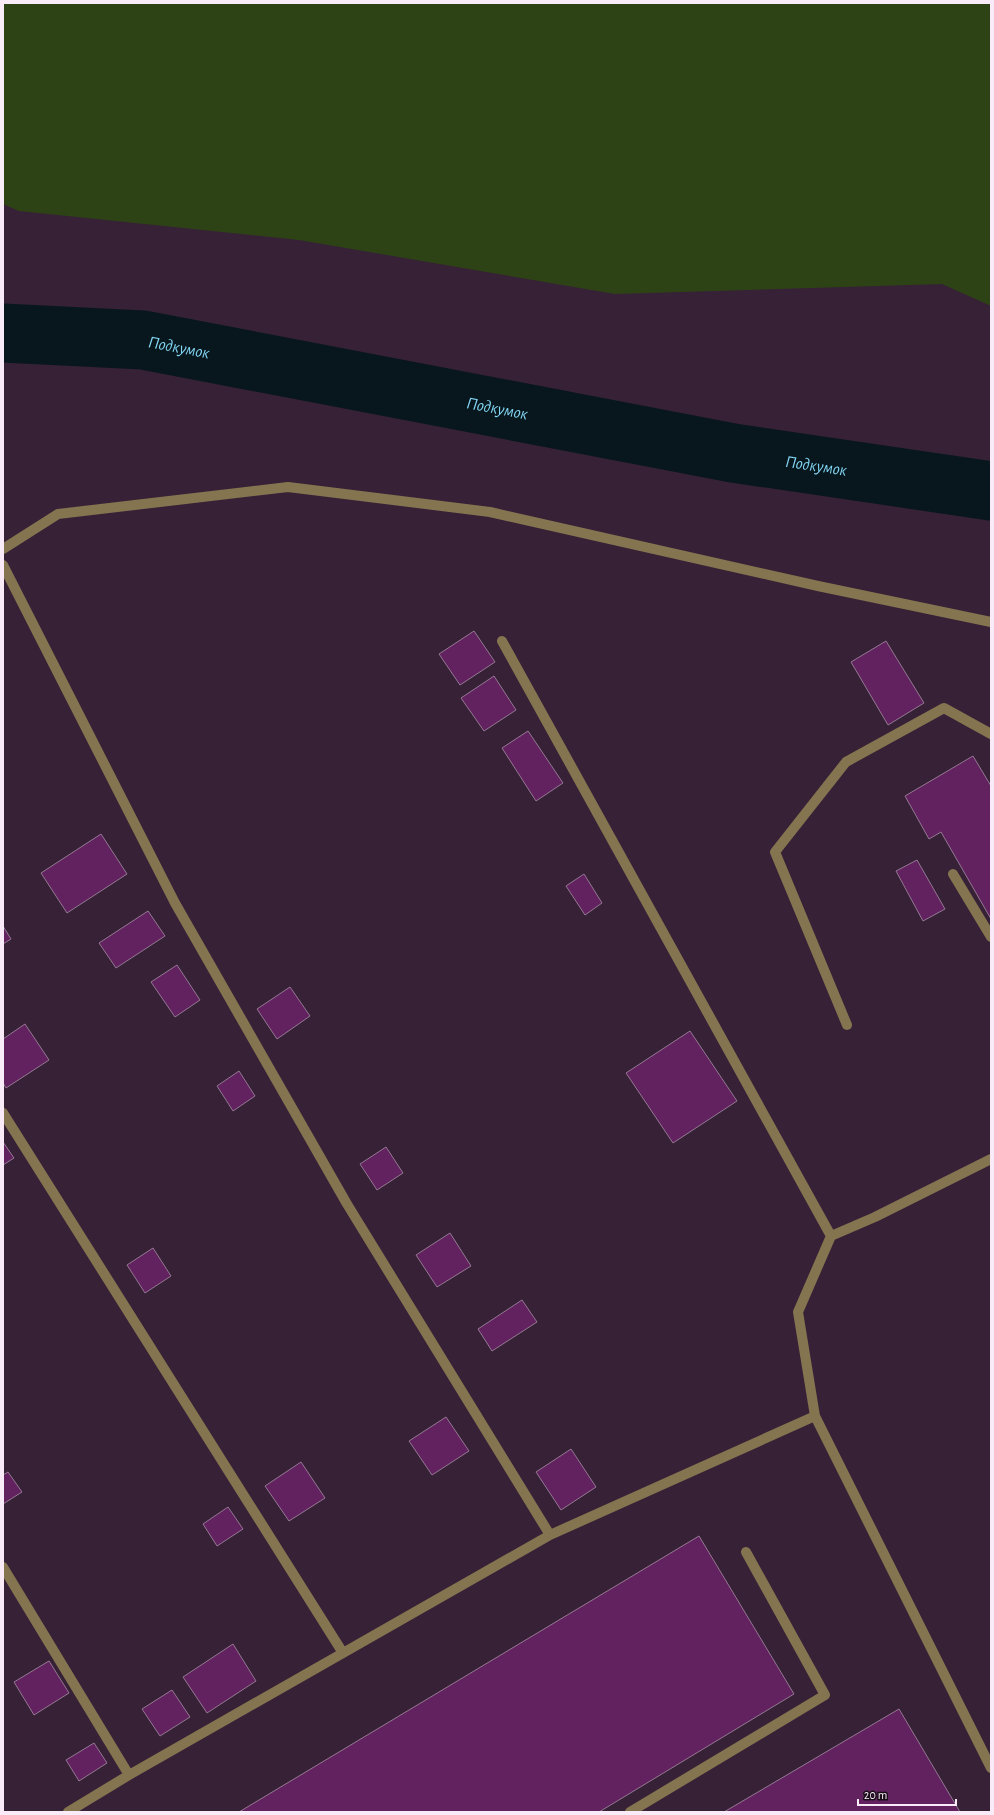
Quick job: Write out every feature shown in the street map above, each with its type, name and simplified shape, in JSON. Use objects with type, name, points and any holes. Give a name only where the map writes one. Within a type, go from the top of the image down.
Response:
[{"type":"street","points":[[3,549],[58,514],[288,487],[490,512],[818,586],[991,622]]},
{"type":"street","points":[[3,565],[175,904],[347,1204],[550,1535]]},
{"type":"street","points":[[502,641],[831,1236]]},
{"type":"street","points":[[847,1025],[775,852],[846,762],[944,708],[991,734]]},
{"type":"street","points":[[953,874],[991,938]]},
{"type":"street","points":[[3,1113],[343,1653]]},
{"type":"street","points":[[991,1159],[875,1217],[831,1236],[798,1312],[815,1416],[991,1768]]},
{"type":"street","points":[[68,1812],[129,1775],[550,1535],[815,1416]]},
{"type":"street","points":[[630,1812],[825,1695],[746,1552]]},
{"type":"street","points":[[3,1567],[129,1775]]},
{"type":"green space","points":[[3,3],[991,3],[991,306],[942,284],[615,294],[299,240],[19,211],[3,204]]},
{"type":"building","points":[[474,631],[495,662],[460,685],[439,654]]},
{"type":"building","points":[[886,641],[924,703],[888,725],[851,662]]},
{"type":"building","points":[[494,676],[516,710],[484,731],[461,698]]},
{"type":"building","points":[[528,731],[563,783],[536,801],[502,748]]},
{"type":"building","points":[[973,756],[991,786],[991,919],[941,832],[929,839],[905,796]]},
{"type":"building","points":[[101,834],[127,874],[67,913],[41,873]]},
{"type":"building","points":[[917,860],[945,909],[923,921],[896,871]]},
{"type":"building","points":[[584,874],[602,903],[585,915],[566,886]]},
{"type":"building","points":[[148,911],[165,936],[116,968],[99,943]]},
{"type":"building","points":[[3,926],[11,939],[3,944]]},
{"type":"building","points":[[177,965],[200,1000],[175,1017],[151,982]]},
{"type":"building","points":[[290,987],[310,1016],[277,1039],[257,1009]]},
{"type":"building","points":[[25,1024],[49,1060],[6,1088],[3,1083],[3,1039]]},
{"type":"building","points":[[690,1031],[737,1101],[673,1143],[626,1073]]},
{"type":"building","points":[[239,1071],[255,1096],[233,1111],[217,1086]]},
{"type":"building","points":[[3,1142],[14,1158],[3,1165]]},
{"type":"building","points":[[386,1147],[403,1173],[377,1190],[360,1164]]},
{"type":"building","points":[[450,1233],[471,1266],[437,1287],[416,1255]]},
{"type":"building","points":[[153,1248],[171,1276],[145,1293],[127,1265]]},
{"type":"building","points":[[522,1300],[537,1322],[492,1351],[478,1329]]},
{"type":"building","points":[[446,1417],[469,1451],[432,1475],[409,1441]]},
{"type":"building","points":[[571,1449],[596,1487],[561,1510],[536,1472]]},
{"type":"building","points":[[301,1462],[325,1498],[289,1521],[265,1486]]},
{"type":"building","points":[[8,1472],[22,1492],[3,1504],[3,1475]]},
{"type":"building","points":[[228,1507],[243,1529],[217,1546],[203,1524]]},
{"type":"building","points":[[699,1536],[794,1694],[599,1812],[239,1812]]},
{"type":"building","points":[[233,1644],[256,1681],[207,1713],[183,1677]]},
{"type":"building","points":[[49,1661],[69,1693],[34,1715],[14,1682]]},
{"type":"building","points":[[172,1690],[190,1717],[160,1736],[142,1709]]},
{"type":"building","points":[[899,1709],[960,1812],[724,1812]]},
{"type":"building","points":[[94,1743],[107,1763],[79,1781],[66,1760]]},
{"type":"waterway","name":"Подкумок","points":[[3,333],[143,340],[733,453],[991,491]]}]
